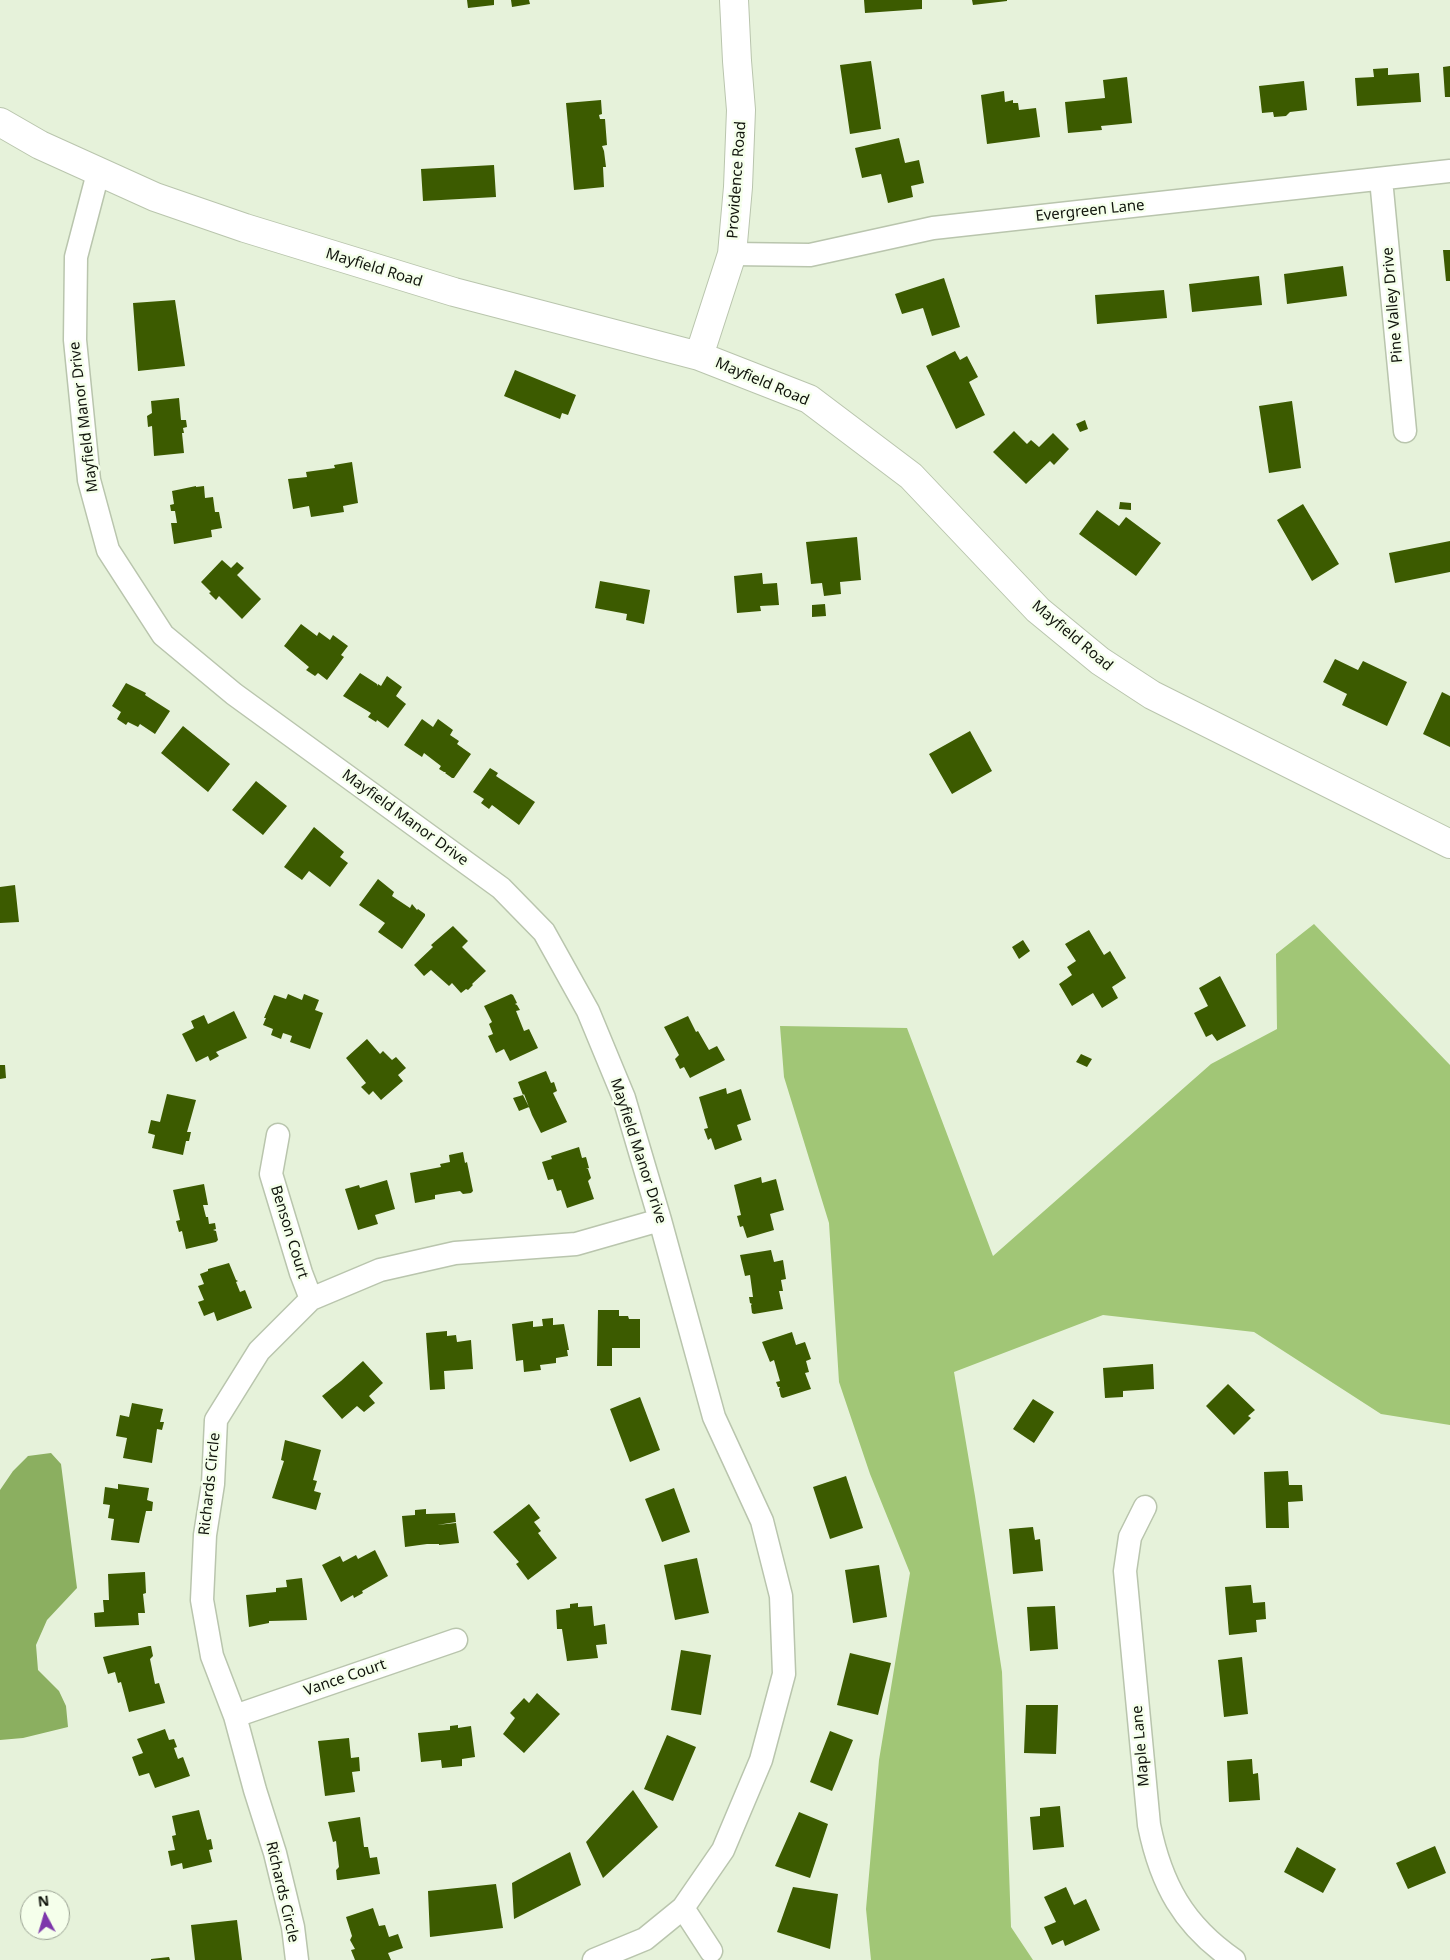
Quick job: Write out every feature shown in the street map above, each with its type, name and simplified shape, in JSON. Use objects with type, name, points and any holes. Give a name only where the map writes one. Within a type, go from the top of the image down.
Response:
[{"type":"street","name":"Providence Road","points":[[698,356],[732,254],[738,187],[741,110],[734,0]]},
{"type":"street","name":"Mayfield Road","points":[[0,122],[40,145],[98,173],[164,200],[245,228],[454,292],[698,356],[786,389],[809,400],[911,476],[1038,610],[1100,661],[1152,695],[1450,844]]},
{"type":"street","name":"Evergreen Lane","points":[[732,254],[810,255],[933,228],[1450,171]]},
{"type":"street","name":"Mayfield Manor Drive","points":[[98,173],[76,258],[75,340],[89,480],[108,550],[163,635],[234,694],[500,888],[544,932],[588,1011],[624,1098],[660,1220],[714,1417],[762,1521],[781,1596],[784,1674],[761,1760],[723,1850],[683,1908],[645,1939],[594,1960]]},
{"type":"street","name":"Pine Valley Drive","points":[[1381,179],[1405,431]]},
{"type":"street","name":"Benson Court","points":[[278,1135],[271,1174],[301,1274],[311,1299]]},
{"type":"street","name":"Richards Circle","points":[[297,1960],[293,1927],[275,1853],[255,1790],[235,1716],[212,1656],[202,1600],[205,1534],[213,1484],[216,1420],[259,1352],[311,1299],[380,1270],[455,1252],[576,1244],[660,1220]]},
{"type":"street","name":"Maple Lane","points":[[1145,1507],[1130,1537],[1125,1571],[1149,1825],[1155,1854],[1164,1878],[1180,1907],[1198,1930],[1234,1960]]},
{"type":"street","name":"Vance Court","points":[[235,1716],[456,1640]]},
{"type":"street","points":[[683,1908],[711,1951]]},
{"type":"shaded area","points":[[1314,924],[1450,1065],[1450,1425],[1381,1414],[1254,1332],[1103,1315],[954,1372],[1002,1672],[1011,1927],[1033,1960],[871,1960],[866,1909],[879,1760],[910,1573],[870,1474],[839,1382],[829,1223],[784,1077],[780,1026],[907,1028],[993,1256],[1211,1064],[1277,1029],[1276,954]]},
{"type":"shaded area","points":[[51,1453],[61,1464],[77,1588],[47,1620],[36,1645],[38,1670],[59,1691],[66,1706],[68,1727],[23,1738],[0,1740],[0,1490],[13,1471],[28,1456]]},
{"type":"building","points":[[467,0],[494,0],[494,5],[468,8]]},
{"type":"building","points":[[511,0],[529,0],[530,4],[512,7]]},
{"type":"building","points":[[864,0],[922,0],[922,9],[865,13]]},
{"type":"building","points":[[972,0],[1007,0],[1007,1],[973,5]]},
{"type":"building","points":[[871,61],[881,129],[850,134],[840,65]]},
{"type":"building","points":[[1450,66],[1450,97],[1445,97],[1443,67]]},
{"type":"building","points":[[1388,68],[1388,75],[1419,73],[1421,102],[1357,106],[1355,78],[1374,77],[1373,69]]},
{"type":"building","points":[[1127,77],[1132,123],[1101,126],[1102,130],[1068,133],[1065,102],[1105,98],[1103,80]]},
{"type":"building","points":[[1304,81],[1307,110],[1290,112],[1286,116],[1274,117],[1273,112],[1262,113],[1259,86]]},
{"type":"building","points":[[1004,91],[1005,102],[1013,100],[1013,103],[1018,103],[1019,110],[1036,108],[1040,137],[987,144],[981,95]]},
{"type":"building","points":[[601,100],[602,114],[599,115],[600,119],[605,119],[607,145],[602,146],[606,167],[603,167],[604,187],[574,190],[566,103]]},
{"type":"building","points":[[899,138],[905,163],[919,160],[924,183],[911,186],[913,197],[888,203],[881,174],[862,178],[855,148]]},
{"type":"building","points":[[494,165],[496,197],[423,201],[421,169]]},
{"type":"building","points":[[1443,250],[1450,250],[1450,281],[1446,281]]},
{"type":"building","points":[[1343,266],[1347,296],[1287,304],[1284,274]]},
{"type":"building","points":[[1259,276],[1262,305],[1192,312],[1189,284]]},
{"type":"building","points":[[944,278],[960,327],[932,336],[923,308],[902,314],[895,294]]},
{"type":"building","points":[[1164,290],[1167,318],[1097,324],[1095,295]]},
{"type":"building","points":[[175,300],[185,366],[138,371],[133,303]]},
{"type":"building","points":[[955,351],[960,360],[967,356],[978,377],[969,382],[985,415],[956,429],[926,366]]},
{"type":"building","points":[[515,370],[576,395],[568,415],[562,413],[560,419],[504,396]]},
{"type":"building","points":[[179,398],[181,420],[186,420],[187,427],[183,428],[184,433],[182,433],[184,453],[154,456],[152,426],[148,427],[147,416],[152,413],[151,401]]},
{"type":"building","points":[[1292,401],[1301,468],[1269,473],[1259,406]]},
{"type":"building","points":[[1085,420],[1088,429],[1080,432],[1076,424]]},
{"type":"building","points":[[1014,431],[1027,444],[1031,440],[1039,447],[1053,433],[1069,449],[1054,465],[1050,461],[1026,484],[993,452]]},
{"type":"building","points":[[352,462],[358,503],[343,506],[344,512],[311,517],[309,506],[293,509],[288,479],[307,477],[306,472],[335,468],[334,465]]},
{"type":"building","points":[[204,486],[205,498],[213,497],[215,512],[219,512],[222,528],[211,530],[212,537],[174,544],[171,523],[177,523],[175,511],[171,511],[170,505],[174,504],[172,491]]},
{"type":"building","points":[[1120,502],[1131,503],[1131,510],[1119,509]]},
{"type":"building","points":[[1303,504],[1339,564],[1312,581],[1277,520]]},
{"type":"building","points":[[1097,510],[1119,526],[1126,517],[1161,543],[1136,576],[1079,534]]},
{"type":"building","points":[[857,537],[861,580],[840,582],[841,594],[824,596],[822,583],[811,584],[806,542]]},
{"type":"building","points":[[1450,541],[1450,572],[1395,583],[1389,553]]},
{"type":"building","points":[[222,560],[231,568],[237,562],[244,568],[237,575],[261,599],[242,619],[219,596],[216,600],[201,582]]},
{"type":"building","points":[[762,573],[763,584],[777,583],[779,605],[760,606],[761,611],[737,613],[734,576]]},
{"type":"building","points":[[600,581],[650,590],[644,624],[626,620],[627,614],[595,608]]},
{"type":"building","points":[[825,604],[826,616],[812,617],[812,605]]},
{"type":"building","points":[[301,624],[317,636],[319,632],[330,640],[333,635],[348,646],[341,655],[344,657],[327,680],[318,673],[315,676],[306,670],[309,667],[284,646]]},
{"type":"building","points":[[1335,659],[1358,670],[1363,661],[1407,682],[1387,726],[1342,705],[1347,694],[1323,682]]},
{"type":"building","points":[[360,673],[377,684],[377,686],[378,684],[381,686],[387,676],[402,687],[396,696],[406,704],[388,728],[377,720],[376,722],[368,717],[371,713],[343,696]]},
{"type":"building","points":[[126,683],[146,693],[145,695],[170,711],[155,734],[140,724],[138,727],[128,722],[126,725],[117,719],[121,712],[112,706]]},
{"type":"building","points":[[1442,692],[1450,696],[1450,747],[1423,734]]},
{"type":"building","points":[[422,719],[433,727],[438,719],[453,730],[450,735],[459,741],[457,744],[471,754],[454,778],[439,769],[441,766],[424,753],[422,757],[404,745]]},
{"type":"building","points":[[183,726],[230,764],[208,792],[161,753]]},
{"type":"building","points":[[970,731],[992,771],[952,794],[929,754]]},
{"type":"building","points":[[490,768],[498,773],[496,776],[535,802],[519,825],[492,805],[489,809],[481,803],[484,799],[473,792]]},
{"type":"building","points":[[256,781],[287,806],[263,835],[232,810]]},
{"type":"building","points":[[314,827],[344,852],[340,857],[348,863],[330,887],[309,871],[302,880],[284,867]]},
{"type":"building","points":[[378,879],[394,892],[392,896],[410,908],[412,904],[417,910],[425,914],[402,949],[378,932],[385,923],[359,905]]},
{"type":"building","points":[[15,885],[19,922],[0,923],[0,887]]},
{"type":"building","points":[[453,926],[468,941],[462,947],[486,971],[468,990],[466,989],[461,993],[452,983],[449,986],[431,970],[424,976],[414,965],[433,947],[431,945]]},
{"type":"building","points":[[1089,930],[1104,955],[1110,951],[1126,978],[1112,987],[1118,998],[1102,1008],[1093,993],[1072,1006],[1059,984],[1072,975],[1067,967],[1076,961],[1065,944]]},
{"type":"building","points":[[1023,940],[1030,951],[1019,959],[1012,947]]},
{"type":"building","points":[[1220,976],[1246,1026],[1217,1041],[1212,1034],[1206,1037],[1194,1013],[1208,1006],[1199,988]]},
{"type":"building","points":[[288,994],[302,1000],[304,994],[319,1000],[315,1010],[323,1013],[310,1049],[290,1042],[292,1036],[283,1033],[281,1039],[271,1035],[273,1029],[263,1025],[274,995],[286,999]]},
{"type":"building","points":[[511,994],[520,1010],[516,1011],[524,1031],[529,1029],[538,1048],[510,1061],[504,1049],[496,1053],[488,1036],[493,1034],[489,1024],[492,1022],[484,1006]]},
{"type":"building","points":[[234,1011],[247,1038],[216,1052],[219,1056],[210,1061],[208,1056],[196,1062],[182,1034],[194,1028],[191,1021],[204,1015],[208,1024]]},
{"type":"building","points":[[688,1016],[696,1032],[698,1031],[709,1050],[717,1046],[725,1060],[690,1078],[684,1067],[680,1069],[675,1059],[679,1055],[664,1027]]},
{"type":"building","points":[[367,1039],[380,1054],[383,1051],[392,1060],[396,1057],[406,1068],[398,1075],[403,1081],[381,1100],[373,1091],[369,1095],[361,1087],[366,1083],[346,1058]]},
{"type":"building","points":[[1081,1054],[1092,1059],[1087,1067],[1076,1062]]},
{"type":"building","points":[[0,1065],[5,1065],[6,1078],[0,1079]]},
{"type":"building","points":[[546,1071],[551,1083],[554,1082],[557,1091],[553,1093],[567,1122],[541,1133],[518,1082]]},
{"type":"building","points":[[726,1088],[727,1094],[741,1089],[751,1120],[737,1125],[742,1140],[715,1150],[711,1138],[708,1140],[704,1129],[708,1128],[699,1097]]},
{"type":"building","points":[[167,1094],[196,1100],[187,1132],[191,1132],[189,1141],[186,1141],[183,1155],[152,1148],[155,1135],[148,1133],[151,1120],[160,1122]]},
{"type":"building","points":[[523,1095],[529,1107],[519,1111],[513,1098]]},
{"type":"building","points":[[579,1147],[582,1158],[586,1157],[589,1168],[586,1169],[588,1169],[591,1178],[588,1181],[594,1199],[567,1208],[561,1190],[557,1191],[553,1179],[548,1180],[542,1162],[552,1159],[551,1156]]},
{"type":"building","points":[[463,1152],[473,1191],[463,1194],[460,1191],[435,1195],[435,1199],[415,1203],[410,1173],[441,1167],[440,1164],[450,1162],[449,1155]]},
{"type":"building","points":[[761,1177],[762,1183],[776,1179],[784,1210],[770,1214],[774,1230],[747,1238],[743,1226],[740,1227],[737,1216],[741,1215],[734,1185]]},
{"type":"building","points":[[387,1180],[395,1209],[375,1215],[378,1224],[358,1230],[345,1189],[359,1185],[360,1188]]},
{"type":"building","points":[[204,1184],[208,1205],[203,1205],[206,1217],[208,1217],[209,1224],[215,1223],[216,1229],[213,1230],[216,1231],[218,1240],[186,1249],[182,1231],[179,1232],[176,1221],[180,1220],[173,1190]]},
{"type":"building","points":[[771,1250],[774,1262],[783,1260],[786,1279],[781,1280],[783,1291],[779,1291],[783,1309],[754,1314],[752,1313],[752,1304],[749,1297],[753,1297],[750,1275],[745,1276],[740,1255]]},
{"type":"building","points":[[229,1263],[238,1281],[236,1282],[240,1292],[245,1290],[252,1308],[217,1321],[214,1312],[204,1316],[198,1302],[204,1300],[198,1286],[204,1284],[200,1274],[208,1271],[208,1269]]},
{"type":"building","points":[[598,1310],[619,1310],[619,1316],[628,1316],[629,1319],[640,1319],[640,1348],[612,1348],[612,1366],[597,1366]]},
{"type":"building","points":[[553,1318],[553,1325],[564,1324],[569,1350],[567,1350],[568,1356],[556,1358],[556,1363],[540,1365],[541,1370],[524,1372],[523,1360],[516,1361],[512,1324],[533,1321],[533,1327],[543,1326],[542,1319]]},
{"type":"building","points":[[447,1331],[447,1336],[456,1335],[457,1342],[471,1340],[473,1369],[444,1371],[445,1389],[430,1390],[426,1333]]},
{"type":"building","points":[[792,1332],[796,1345],[805,1342],[811,1359],[806,1361],[809,1372],[805,1373],[811,1389],[783,1398],[781,1397],[780,1387],[778,1387],[776,1382],[780,1381],[774,1360],[770,1362],[762,1342]]},
{"type":"building","points":[[363,1361],[383,1383],[369,1396],[375,1403],[364,1412],[357,1406],[342,1419],[322,1396]]},
{"type":"building","points":[[1153,1364],[1154,1389],[1123,1391],[1123,1397],[1105,1398],[1103,1368]]},
{"type":"building","points":[[1228,1384],[1255,1410],[1248,1416],[1251,1418],[1234,1435],[1206,1406]]},
{"type":"building","points":[[640,1397],[660,1450],[630,1462],[610,1409]]},
{"type":"building","points":[[1033,1399],[1054,1412],[1034,1443],[1013,1429]]},
{"type":"building","points":[[132,1403],[163,1409],[160,1422],[164,1422],[162,1430],[157,1429],[152,1463],[123,1458],[127,1438],[116,1436],[120,1415],[129,1417]]},
{"type":"building","points":[[285,1440],[321,1450],[313,1480],[317,1481],[314,1491],[321,1493],[316,1510],[272,1498],[284,1461],[281,1460]]},
{"type":"building","points":[[1288,1471],[1289,1485],[1302,1485],[1303,1501],[1288,1502],[1289,1528],[1266,1528],[1264,1472]]},
{"type":"building","points":[[846,1476],[863,1528],[830,1539],[813,1487]]},
{"type":"building","points":[[118,1484],[149,1488],[147,1500],[153,1502],[152,1511],[146,1511],[139,1543],[111,1540],[114,1519],[108,1518],[110,1505],[103,1504],[105,1487],[118,1489]]},
{"type":"building","points":[[674,1488],[690,1532],[662,1542],[645,1499]]},
{"type":"building","points":[[529,1504],[540,1518],[534,1522],[541,1531],[538,1533],[557,1558],[528,1580],[516,1564],[519,1562],[493,1532]]},
{"type":"building","points":[[426,1509],[426,1514],[455,1513],[456,1522],[437,1525],[456,1523],[459,1543],[405,1547],[402,1516],[415,1515],[415,1510]]},
{"type":"building","points":[[1033,1527],[1035,1540],[1040,1539],[1043,1571],[1013,1574],[1009,1529]]},
{"type":"building","points":[[375,1550],[388,1576],[362,1591],[363,1593],[354,1598],[353,1595],[341,1602],[322,1565],[340,1556],[343,1562],[356,1555],[358,1559]]},
{"type":"building","points":[[697,1558],[709,1613],[675,1620],[664,1565]]},
{"type":"building","points":[[879,1565],[887,1617],[853,1623],[845,1570]]},
{"type":"building","points":[[145,1572],[146,1593],[143,1594],[145,1613],[138,1613],[139,1625],[95,1627],[94,1613],[104,1612],[103,1600],[109,1600],[108,1574]]},
{"type":"building","points":[[302,1578],[307,1620],[269,1621],[269,1623],[249,1627],[246,1595],[276,1592],[276,1588],[287,1587],[286,1580]]},
{"type":"building","points":[[1251,1585],[1253,1603],[1265,1602],[1266,1619],[1256,1620],[1257,1632],[1229,1635],[1225,1587]]},
{"type":"building","points":[[578,1603],[578,1607],[592,1606],[594,1626],[605,1624],[607,1644],[596,1645],[598,1658],[567,1661],[562,1629],[557,1629],[556,1610],[570,1608],[570,1604]]},
{"type":"building","points":[[1055,1606],[1058,1649],[1030,1651],[1027,1607]]},
{"type":"building","points":[[151,1646],[153,1656],[150,1659],[155,1684],[159,1683],[165,1703],[129,1712],[121,1682],[118,1683],[115,1672],[108,1674],[103,1657]]},
{"type":"building","points":[[681,1650],[711,1655],[701,1715],[671,1710]]},
{"type":"building","points":[[850,1653],[891,1663],[878,1715],[837,1705]]},
{"type":"building","points":[[1242,1657],[1248,1714],[1224,1717],[1218,1660]]},
{"type":"building","points":[[537,1693],[560,1714],[524,1753],[503,1734],[515,1718],[510,1713],[524,1698],[529,1703]]},
{"type":"building","points":[[1026,1705],[1058,1705],[1056,1754],[1024,1753]]},
{"type":"building","points":[[458,1725],[458,1728],[471,1726],[475,1757],[462,1759],[462,1766],[442,1768],[441,1760],[421,1762],[418,1733],[450,1730],[450,1726]]},
{"type":"building","points":[[165,1729],[169,1740],[174,1739],[177,1747],[174,1748],[178,1759],[183,1757],[190,1776],[155,1788],[149,1773],[139,1776],[132,1757],[143,1753],[137,1739]]},
{"type":"building","points":[[830,1731],[853,1740],[832,1791],[810,1782]]},
{"type":"building","points":[[667,1735],[696,1747],[673,1801],[644,1789]]},
{"type":"building","points":[[349,1738],[351,1758],[359,1757],[360,1771],[352,1772],[355,1792],[325,1796],[318,1741]]},
{"type":"building","points":[[1252,1759],[1253,1774],[1258,1773],[1260,1800],[1229,1802],[1227,1761]]},
{"type":"building","points":[[633,1790],[658,1827],[603,1878],[586,1842]]},
{"type":"building","points":[[1060,1806],[1064,1847],[1033,1850],[1030,1817],[1040,1816],[1040,1808]]},
{"type":"building","points":[[199,1810],[207,1840],[211,1839],[213,1849],[209,1850],[212,1862],[183,1869],[182,1863],[171,1866],[168,1851],[175,1850],[172,1836],[176,1835],[172,1816]]},
{"type":"building","points":[[799,1812],[828,1824],[810,1878],[775,1866]]},
{"type":"building","points":[[360,1817],[364,1847],[368,1847],[370,1858],[377,1857],[380,1874],[337,1880],[336,1870],[339,1867],[336,1841],[333,1842],[328,1822]]},
{"type":"building","points":[[1435,1846],[1446,1873],[1408,1889],[1396,1863]]},
{"type":"building","points":[[1297,1847],[1336,1869],[1323,1893],[1284,1872]]},
{"type":"building","points":[[570,1852],[581,1885],[514,1919],[512,1883]]},
{"type":"building","points":[[496,1884],[503,1928],[430,1937],[428,1891]]},
{"type":"building","points":[[793,1887],[838,1894],[830,1949],[777,1932]]},
{"type":"building","points":[[1066,1887],[1074,1905],[1086,1899],[1100,1930],[1065,1946],[1063,1940],[1052,1945],[1044,1927],[1056,1922],[1044,1897]]},
{"type":"building","points":[[373,1908],[379,1926],[385,1925],[389,1937],[398,1934],[403,1948],[388,1953],[391,1960],[355,1960],[351,1950],[355,1949],[350,1940],[352,1936],[346,1917]]},
{"type":"building","points":[[237,1920],[242,1960],[195,1960],[191,1925]]},
{"type":"building","points":[[169,1957],[170,1960],[151,1960],[151,1959]]}]
